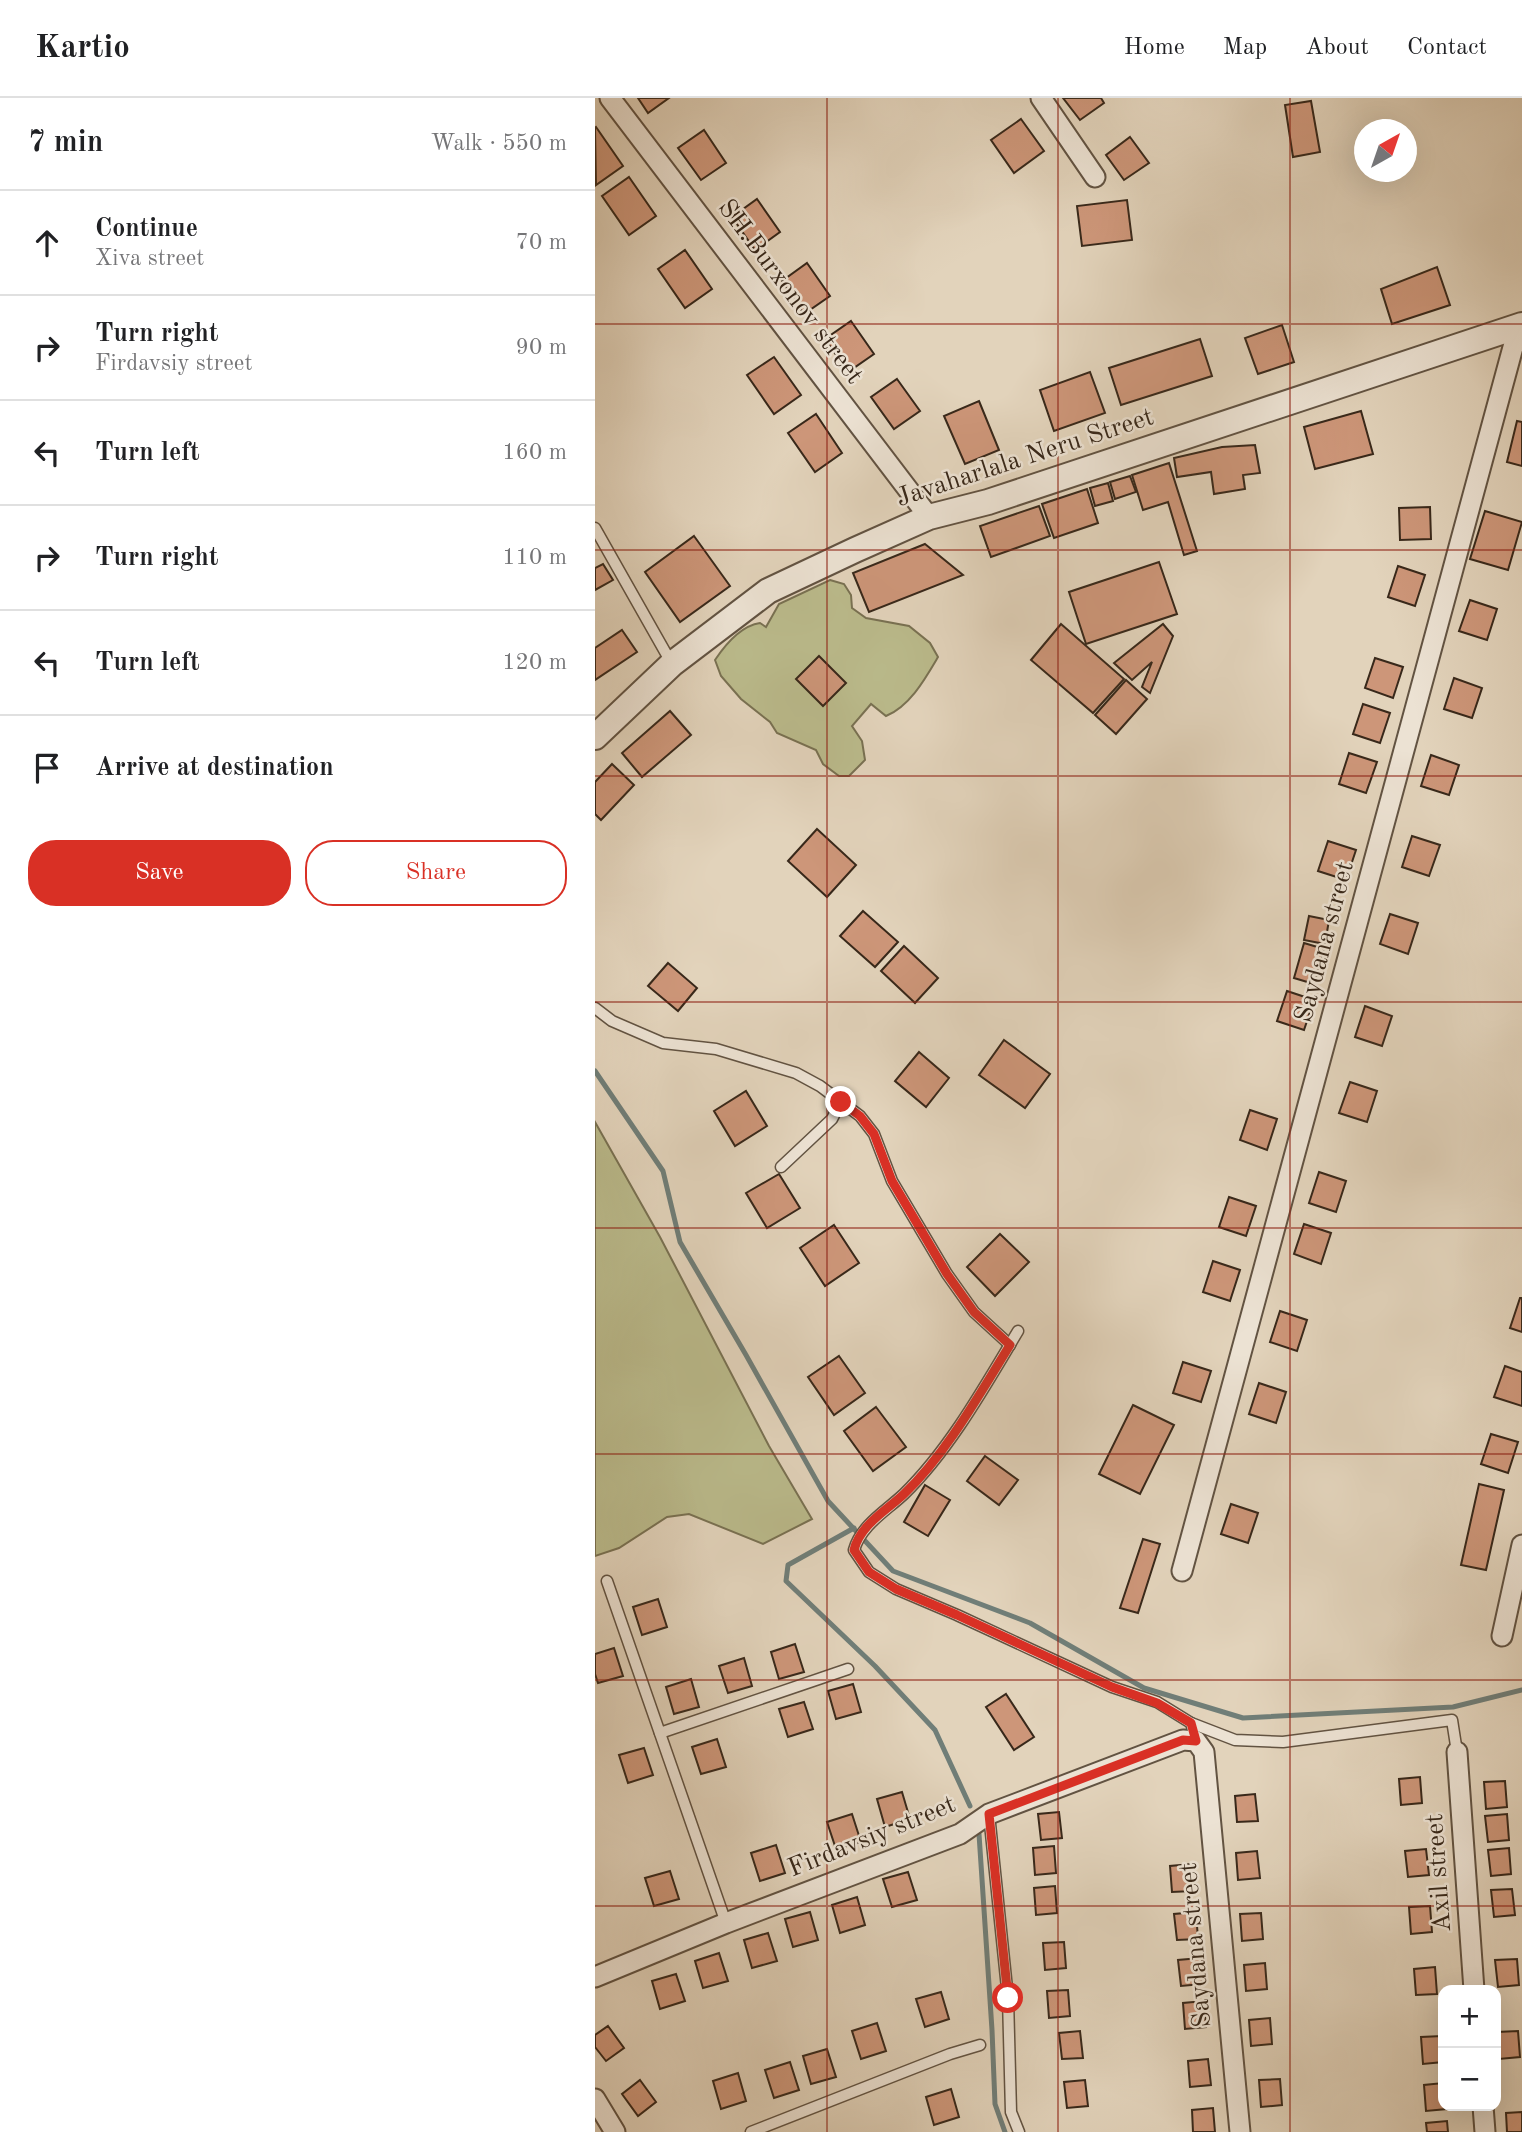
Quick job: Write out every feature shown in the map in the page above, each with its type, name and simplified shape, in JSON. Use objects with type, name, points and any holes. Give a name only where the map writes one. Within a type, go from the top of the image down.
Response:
[{"type":"street","name":"SH.Burxonov street","points":[[610,98],[929,517]]},
{"type":"street","points":[[1041,98],[1095,177]]},
{"type":"street","name":"Javaharlala Neru Street","points":[[595,737],[672,664],[768,592],[929,517],[988,502],[1521,325]]},
{"type":"street","name":"Saydana street","points":[[1182,1571],[1521,325]]},
{"type":"street","points":[[1502,1636],[1522,1545]]},
{"type":"street","name":"Saydana street","points":[[1197,1739],[1240,2132]]},
{"type":"street","name":"Firdavsiy street","points":[[595,1977],[726,1923],[960,1834],[989,1814],[1183,1740],[1197,1739]]},
{"type":"street","name":"Axil street","points":[[1457,1752],[1474,1985]]},
{"type":"street","points":[[595,2099],[615,2132]]},
{"type":"street","points":[[1483,2111],[1485,2132]]},
{"type":"lane","points":[[595,528],[672,664]]},
{"type":"lane","points":[[595,1008],[612,1021],[663,1043],[716,1049],[796,1073],[820,1086],[860,1116],[874,1134],[892,1181],[947,1274],[974,1312],[1010,1345]]},
{"type":"lane","points":[[781,1167],[832,1119],[841,1102]]},
{"type":"lane","points":[[1018,1331],[932,1463],[903,1495],[865,1528],[856,1542],[854,1550],[869,1572],[896,1589],[1112,1687],[1157,1703],[1197,1739],[1283,1742],[1452,1720],[1457,1752]]},
{"type":"lane","points":[[607,1581],[726,1923]]},
{"type":"lane","points":[[660,1733],[848,1670]]},
{"type":"lane","points":[[989,1814],[1008,1998],[1011,2112],[1019,2132]]},
{"type":"lane","points":[[751,2132],[950,2054],[980,2045]]},
{"type":"green space","points":[[830,580],[844,584],[851,595],[852,608],[866,618],[909,626],[930,643],[938,657],[916,691],[902,706],[886,716],[871,704],[852,726],[862,741],[865,760],[849,776],[839,776],[823,764],[816,750],[777,733],[770,722],[741,699],[721,676],[715,660],[728,642],[746,628],[760,623],[766,627],[779,604]]},
{"type":"green space","points":[[595,1122],[660,1237],[769,1446],[812,1519],[763,1544],[689,1514],[667,1517],[619,1548],[595,1556]]},
{"type":"building","points":[[638,98],[669,98],[648,113]]},
{"type":"building","points":[[1063,98],[1101,98],[1104,103],[1080,120]]},
{"type":"building","points":[[1311,101],[1320,152],[1293,157],[1285,105]]},
{"type":"building","points":[[1021,119],[1044,151],[1014,173],[991,140]]},
{"type":"building","points":[[595,128],[623,166],[596,185]]},
{"type":"building","points":[[704,130],[726,163],[701,180],[678,148]]},
{"type":"building","points":[[1130,137],[1149,163],[1124,180],[1106,155]]},
{"type":"building","points":[[629,177],[656,216],[629,235],[602,196]]},
{"type":"building","points":[[757,199],[780,232],[755,250],[732,217]]},
{"type":"building","points":[[1127,200],[1132,240],[1082,246],[1077,206]]},
{"type":"building","points":[[685,250],[712,289],[685,308],[658,269]]},
{"type":"building","points":[[807,263],[830,296],[804,314],[782,281]]},
{"type":"building","points":[[1437,267],[1450,305],[1392,324],[1381,289]]},
{"type":"building","points":[[851,321],[874,354],[848,372],[825,339]]},
{"type":"building","points":[[1282,325],[1294,362],[1258,374],[1245,338]]},
{"type":"building","points":[[1200,339],[1212,376],[1121,405],[1109,368]]},
{"type":"building","points":[[774,357],[801,395],[774,414],[747,375]]},
{"type":"building","points":[[1090,372],[1105,413],[1054,431],[1040,390]]},
{"type":"building","points":[[897,379],[920,411],[894,429],[871,397]]},
{"type":"building","points":[[979,401],[999,450],[965,464],[944,416]]},
{"type":"building","points":[[1361,411],[1373,454],[1315,469],[1304,427]]},
{"type":"building","points":[[816,414],[842,453],[815,472],[788,433]]},
{"type":"building","points":[[1517,421],[1522,422],[1522,466],[1507,462]]},
{"type":"building","points":[[1255,445],[1260,473],[1243,475],[1245,489],[1214,494],[1211,472],[1177,477],[1174,458],[1222,447]]},
{"type":"building","points":[[1169,463],[1197,551],[1184,555],[1168,502],[1143,510],[1132,475]]},
{"type":"building","points":[[1130,476],[1136,492],[1115,499],[1110,482]]},
{"type":"building","points":[[1108,483],[1113,501],[1095,506],[1090,488]]},
{"type":"building","points":[[1087,489],[1098,523],[1054,538],[1042,504]]},
{"type":"building","points":[[1039,506],[1050,536],[991,557],[980,526]]},
{"type":"building","points":[[1430,507],[1431,539],[1400,540],[1399,508]]},
{"type":"building","points":[[1485,511],[1522,522],[1508,570],[1470,559]]},
{"type":"building","points":[[694,536],[730,586],[680,622],[645,572]]},
{"type":"building","points":[[925,544],[963,575],[869,612],[853,573]]},
{"type":"building","points":[[1159,562],[1177,614],[1086,644],[1069,592]]},
{"type":"building","points":[[603,564],[613,580],[595,590],[595,568]]},
{"type":"building","points":[[1398,566],[1425,575],[1415,606],[1388,597]]},
{"type":"building","points":[[1470,600],[1497,609],[1487,640],[1459,631]]},
{"type":"building","points":[[1061,624],[1124,679],[1093,713],[1031,660]]},
{"type":"building","points":[[1163,624],[1173,636],[1150,693],[1142,687],[1152,662],[1132,680],[1114,663]]},
{"type":"building","points":[[622,630],[637,652],[595,680],[595,648]]},
{"type":"building","points":[[819,656],[846,683],[823,706],[796,679]]},
{"type":"building","points":[[1375,658],[1403,667],[1393,698],[1365,688]]},
{"type":"building","points":[[1454,678],[1482,688],[1472,718],[1444,709]]},
{"type":"building","points":[[1126,680],[1147,699],[1116,734],[1095,715]]},
{"type":"building","points":[[1363,704],[1390,713],[1380,743],[1353,734]]},
{"type":"building","points":[[670,711],[691,735],[642,777],[622,753]]},
{"type":"building","points":[[1349,753],[1377,762],[1366,793],[1339,784]]},
{"type":"building","points":[[1431,755],[1459,765],[1449,795],[1421,786]]},
{"type":"building","points":[[612,764],[634,785],[601,820],[595,814],[595,782]]},
{"type":"building","points":[[817,829],[856,865],[827,897],[788,861]]},
{"type":"building","points":[[1412,836],[1440,845],[1429,876],[1402,867]]},
{"type":"building","points":[[1328,841],[1356,850],[1346,880],[1318,871]]},
{"type":"building","points":[[863,911],[898,942],[875,967],[840,936]]},
{"type":"building","points":[[1390,914],[1418,923],[1408,954],[1380,944]]},
{"type":"building","points":[[1309,916],[1329,920],[1325,944],[1304,940]]},
{"type":"building","points":[[1304,943],[1324,949],[1314,984],[1294,978]]},
{"type":"building","points":[[904,946],[938,978],[915,1003],[881,971]]},
{"type":"building","points":[[668,963],[697,988],[678,1011],[648,986]]},
{"type":"building","points":[[1287,991],[1314,1000],[1304,1030],[1277,1021]]},
{"type":"building","points":[[1365,1006],[1392,1016],[1382,1046],[1355,1037]]},
{"type":"building","points":[[1004,1040],[1050,1074],[1025,1108],[979,1075]]},
{"type":"building","points":[[919,1052],[949,1078],[926,1107],[895,1081]]},
{"type":"building","points":[[1350,1082],[1377,1091],[1367,1122],[1339,1113]]},
{"type":"building","points":[[746,1091],[767,1126],[735,1146],[714,1111]]},
{"type":"building","points":[[1250,1110],[1277,1119],[1267,1150],[1240,1140]]},
{"type":"building","points":[[1319,1172],[1346,1181],[1336,1212],[1309,1203]]},
{"type":"building","points":[[779,1174],[800,1208],[767,1228],[746,1193]]},
{"type":"building","points":[[1229,1197],[1256,1206],[1246,1236],[1219,1227]]},
{"type":"building","points":[[1304,1224],[1331,1233],[1321,1264],[1294,1254]]},
{"type":"building","points":[[834,1225],[859,1263],[825,1286],[800,1248]]},
{"type":"building","points":[[1000,1234],[1029,1262],[995,1296],[967,1267]]},
{"type":"building","points":[[1213,1261],[1240,1270],[1230,1301],[1203,1292]]},
{"type":"building","points":[[1522,1298],[1522,1332],[1510,1328]]},
{"type":"building","points":[[1280,1311],[1307,1320],[1297,1351],[1270,1342]]},
{"type":"building","points":[[839,1356],[865,1393],[834,1415],[808,1377]]},
{"type":"building","points":[[1183,1362],[1211,1371],[1201,1402],[1173,1393]]},
{"type":"building","points":[[1505,1366],[1522,1372],[1522,1406],[1494,1397]]},
{"type":"building","points":[[1259,1383],[1286,1392],[1276,1423],[1249,1414]]},
{"type":"building","points":[[1133,1405],[1174,1425],[1140,1494],[1099,1474]]},
{"type":"building","points":[[876,1407],[906,1447],[873,1471],[844,1431]]},
{"type":"building","points":[[1491,1434],[1518,1442],[1508,1473],[1481,1464]]},
{"type":"building","points":[[985,1456],[1018,1480],[999,1505],[967,1481]]},
{"type":"building","points":[[1479,1484],[1504,1490],[1486,1570],[1461,1565]]},
{"type":"building","points":[[925,1485],[950,1500],[928,1536],[904,1522]]},
{"type":"building","points":[[1231,1504],[1258,1513],[1248,1543],[1221,1534]]},
{"type":"building","points":[[1143,1539],[1160,1544],[1138,1613],[1120,1608]]},
{"type":"building","points":[[658,1599],[667,1627],[642,1635],[633,1607]]},
{"type":"building","points":[[795,1644],[804,1672],[779,1679],[771,1652]]},
{"type":"building","points":[[614,1648],[623,1676],[598,1683],[595,1654]]},
{"type":"building","points":[[744,1658],[752,1686],[728,1693],[719,1666]]},
{"type":"building","points":[[691,1679],[699,1707],[674,1714],[666,1687]]},
{"type":"building","points":[[853,1684],[861,1712],[836,1719],[828,1691]]},
{"type":"building","points":[[1006,1694],[1034,1737],[1014,1750],[986,1707]]},
{"type":"building","points":[[804,1702],[813,1729],[788,1737],[779,1709]]},
{"type":"building","points":[[717,1739],[726,1767],[701,1774],[692,1747]]},
{"type":"building","points":[[644,1748],[653,1775],[628,1783],[619,1755]]},
{"type":"building","points":[[1420,1777],[1422,1803],[1401,1805],[1399,1779]]},
{"type":"building","points":[[1505,1781],[1507,1807],[1486,1809],[1484,1782]]},
{"type":"building","points":[[902,1792],[910,1819],[885,1827],[877,1799]]},
{"type":"building","points":[[1255,1794],[1258,1821],[1237,1822],[1235,1796]]},
{"type":"building","points":[[1059,1812],[1062,1838],[1041,1840],[1038,1814]]},
{"type":"building","points":[[852,1814],[861,1842],[836,1849],[827,1822]]},
{"type":"building","points":[[1507,1814],[1509,1840],[1488,1842],[1485,1816]]},
{"type":"building","points":[[776,1845],[785,1873],[760,1881],[751,1853]]},
{"type":"building","points":[[1054,1846],[1056,1873],[1035,1875],[1033,1848]]},
{"type":"building","points":[[1509,1848],[1511,1874],[1491,1876],[1488,1850]]},
{"type":"building","points":[[1426,1849],[1429,1875],[1408,1877],[1405,1851]]},
{"type":"building","points":[[1257,1851],[1260,1878],[1238,1880],[1236,1853]]},
{"type":"building","points":[[1191,1864],[1193,1891],[1172,1892],[1170,1866]]},
{"type":"building","points":[[670,1871],[679,1899],[654,1906],[645,1878]]},
{"type":"building","points":[[908,1872],[917,1900],[892,1907],[883,1879]]},
{"type":"building","points":[[1055,1886],[1057,1913],[1036,1915],[1034,1888]]},
{"type":"building","points":[[1512,1889],[1515,1915],[1494,1917],[1491,1890]]},
{"type":"building","points":[[857,1897],[865,1925],[840,1933],[832,1905]]},
{"type":"building","points":[[1430,1906],[1432,1932],[1411,1934],[1409,1907]]},
{"type":"building","points":[[810,1912],[818,1940],[793,1947],[785,1919]]},
{"type":"building","points":[[1196,1912],[1198,1939],[1177,1940],[1174,1914]]},
{"type":"building","points":[[1261,1913],[1263,1939],[1242,1941],[1240,1914]]},
{"type":"building","points":[[768,1933],[777,1961],[752,1968],[744,1940]]},
{"type":"building","points":[[1064,1942],[1066,1968],[1045,1970],[1043,1943]]},
{"type":"building","points":[[719,1953],[728,1981],[703,1988],[695,1961]]},
{"type":"building","points":[[1200,1958],[1202,1984],[1181,1986],[1178,1960]]},
{"type":"building","points":[[1517,1959],[1519,1985],[1498,1985],[1495,1960]]},
{"type":"building","points":[[1265,1963],[1267,1989],[1246,1991],[1244,1965]]},
{"type":"building","points":[[1435,1967],[1437,1994],[1416,1995],[1414,1969]]},
{"type":"building","points":[[676,1974],[685,2001],[660,2009],[652,1981]]},
{"type":"building","points":[[1068,1990],[1070,2016],[1049,2018],[1047,1991]]},
{"type":"building","points":[[941,1992],[949,2019],[925,2027],[916,1999]]},
{"type":"building","points":[[1204,2001],[1206,2027],[1185,2029],[1183,2003]]},
{"type":"building","points":[[1270,2018],[1272,2044],[1251,2046],[1249,2020]]},
{"type":"building","points":[[877,2023],[886,2051],[861,2059],[852,2031]]},
{"type":"building","points":[[608,2026],[624,2048],[606,2061],[595,2047],[595,2035]]},
{"type":"building","points":[[1080,2031],[1083,2058],[1062,2059],[1059,2033]]},
{"type":"building","points":[[1518,2031],[1520,2057],[1501,2059],[1501,2032]]},
{"type":"building","points":[[1438,2036],[1438,2062],[1423,2064],[1421,2037]]},
{"type":"building","points":[[827,2049],[836,2077],[811,2084],[803,2056]]},
{"type":"building","points":[[1208,2059],[1211,2085],[1190,2087],[1188,2061]]},
{"type":"building","points":[[790,2062],[799,2090],[774,2098],[765,2070]]},
{"type":"building","points":[[738,2073],[746,2101],[721,2109],[713,2081]]},
{"type":"building","points":[[1280,2079],[1282,2105],[1261,2107],[1259,2080]]},
{"type":"building","points":[[640,2080],[656,2102],[638,2116],[622,2094]]},
{"type":"building","points":[[1085,2080],[1088,2106],[1067,2108],[1064,2082]]},
{"type":"building","points":[[1438,2084],[1438,2110],[1426,2111],[1424,2085]]},
{"type":"building","points":[[951,2089],[959,2117],[934,2125],[926,2097]]},
{"type":"building","points":[[1213,2108],[1215,2132],[1193,2132],[1192,2110]]},
{"type":"building","points":[[1522,2112],[1522,2132],[1507,2132],[1506,2113]]},
{"type":"building","points":[[1447,2121],[1448,2132],[1427,2132],[1426,2123]]},
{"type":"waterway","points":[[595,1071],[663,1171],[680,1242],[828,1501],[893,1571],[1030,1623],[1144,1688],[1243,1718],[1453,1707],[1522,1690]]},
{"type":"waterway","points":[[854,1528],[788,1565],[786,1581],[875,1666],[935,1730],[970,1806]]},
{"type":"waterway","points":[[979,1834],[995,2104],[1005,2132]]},
{"type":"route","points":[[841,1102],[860,1116],[874,1134],[892,1181],[947,1274],[974,1312],[1010,1345],[932,1463],[903,1495],[865,1528],[854,1550],[860,1561],[869,1572],[896,1589],[1112,1687],[1157,1703],[1191,1723],[1196,1741],[1183,1740],[989,1814],[1008,1998]]}]
